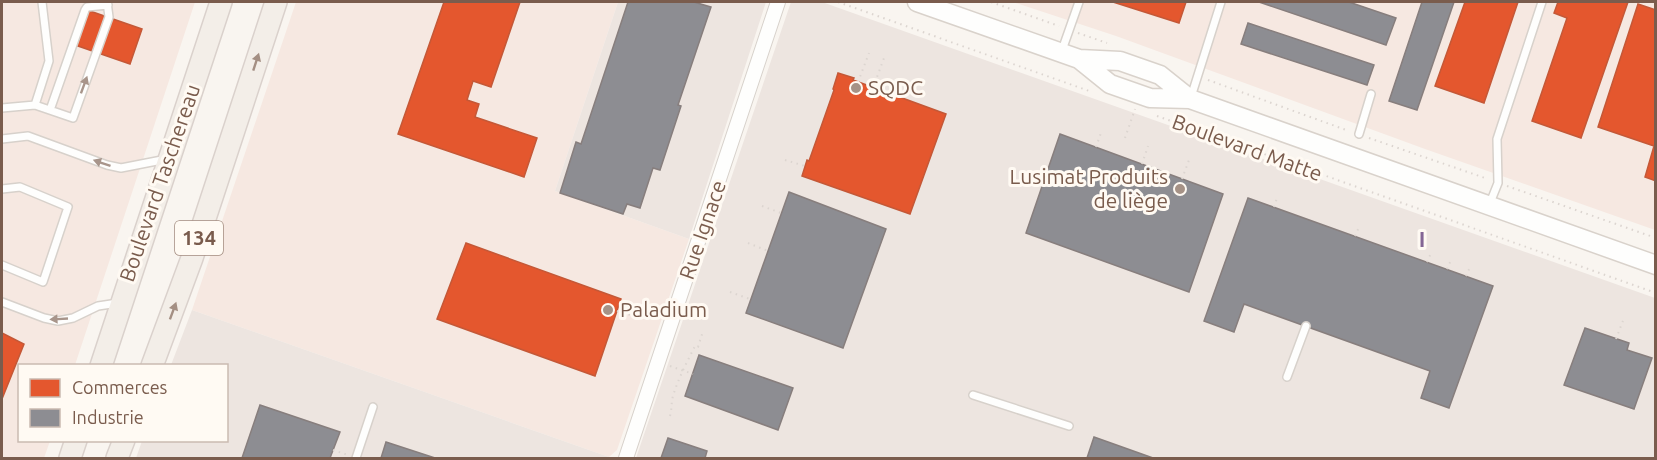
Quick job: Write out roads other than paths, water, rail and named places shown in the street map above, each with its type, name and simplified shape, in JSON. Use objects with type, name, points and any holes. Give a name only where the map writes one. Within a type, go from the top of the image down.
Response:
[{"type":"main road","name":"Boulevard Taschereau","points":[[102,364],[221,2]]},
{"type":"main road","name":"134","points":[[153,364],[192,258],[276,2]]},
{"type":"main road","name":"Boulevard Matte","points":[[917,2],[1079,59],[1120,61],[1160,75],[1190,99]]},
{"type":"main road","name":"Boulevard Matte","points":[[1079,59],[1110,84],[1150,98],[1190,99],[1656,265]]},
{"type":"main road","points":[[70,459],[76,442]]},
{"type":"main road","points":[[117,459],[124,442]]},
{"type":"street","name":"Rue Ignace","points":[[626,459],[778,2]]},
{"type":"lane","points":[[35,105],[49,61],[42,2]]},
{"type":"lane","points":[[1061,53],[1079,2]]},
{"type":"lane","points":[[1190,99],[1221,2]]},
{"type":"lane","points":[[1489,206],[1498,183],[1497,139],[1542,2]]},
{"type":"lane","points":[[2,108],[35,105],[73,118],[109,17],[107,3],[87,7],[85,10],[50,110]]},
{"type":"lane","points":[[1359,134],[1371,94]]},
{"type":"lane","points":[[2,138],[28,136],[121,168],[169,158]]},
{"type":"lane","points":[[2,189],[20,187],[68,207],[43,282],[2,265]]},
{"type":"lane","points":[[2,302],[58,321],[72,318],[98,306],[120,303]]},
{"type":"lane","points":[[1287,377],[1306,326]]},
{"type":"lane","points":[[973,395],[1069,426]]},
{"type":"lane","points":[[356,459],[373,407]]},
{"type":"place","name":"SQDC","points":[[856,88]]},
{"type":"place","name":"Lusimat Produits de liège","points":[[1180,189]]},
{"type":"place","name":"Paladium","points":[[608,310]]},
{"type":"district","name":"I","points":[[1422,239]]}]
